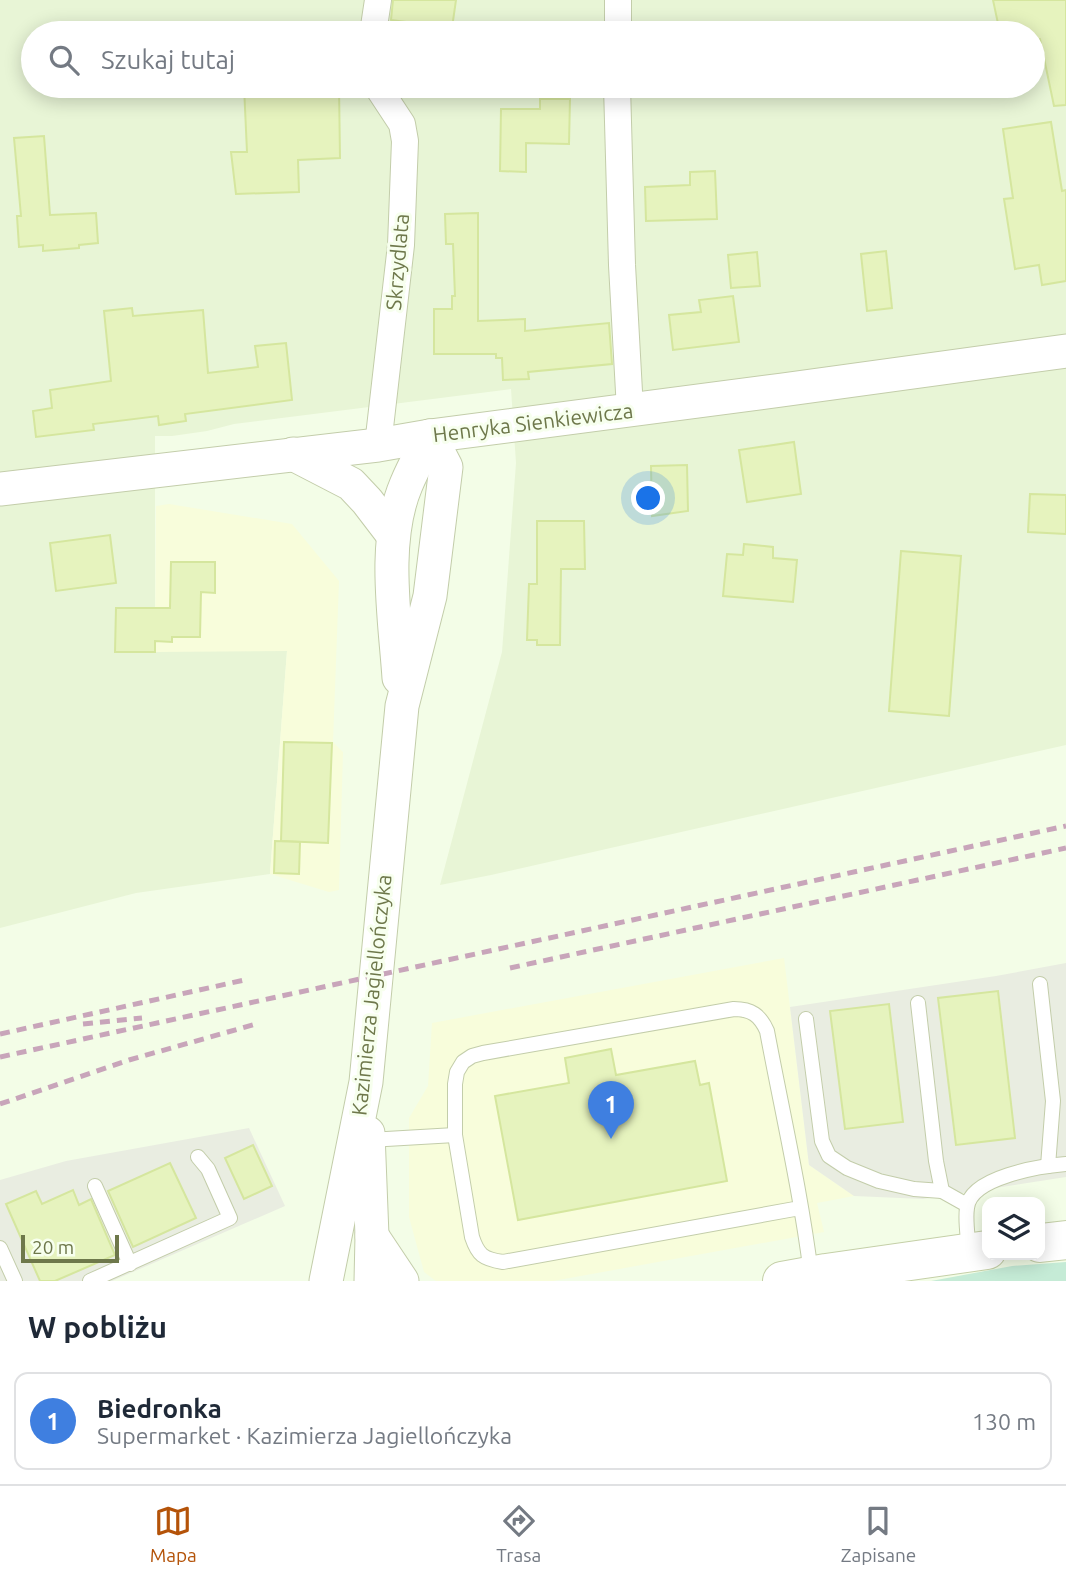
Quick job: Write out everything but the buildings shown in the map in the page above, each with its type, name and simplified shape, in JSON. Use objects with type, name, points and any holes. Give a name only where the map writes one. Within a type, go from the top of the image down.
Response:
[{"type":"main road","points":[[1045,1242],[1066,1240]]},
{"type":"main road","points":[[797,1278],[978,1252]]},
{"type":"street","points":[[375,21],[378,0]]},
{"type":"street","points":[[618,0],[618,21]]},
{"type":"street","name":"Skrzydlata","points":[[378,445],[401,245],[405,141],[402,124],[385,98]]},
{"type":"street","points":[[617,98],[622,265],[630,410]]},
{"type":"street","name":"Henryka Sienkiewicza","points":[[0,489],[378,445],[1066,351]]},
{"type":"street","name":"Kazimierza Jagiellończyka","points":[[402,706],[392,583],[393,535],[405,486],[430,436]]},
{"type":"street","name":"Kazimierza Jagiellończyka","points":[[326,1281],[366,1082],[402,706],[430,596],[446,467],[430,436]]},
{"type":"street","points":[[293,454],[351,484],[393,535]]},
{"type":"street","points":[[366,1082],[372,1236],[371,1281]]},
{"type":"street","points":[[372,1236],[402,1281]]},
{"type":"lane","points":[[1040,984],[1053,1101],[1048,1166]]},
{"type":"lane","points":[[919,1003],[936,1161],[942,1191]]},
{"type":"lane","points":[[797,1278],[800,1208],[767,1031],[755,1013],[734,1009],[472,1056],[463,1062],[457,1072],[455,1135],[472,1237],[481,1255],[491,1260],[503,1262],[800,1208]]},
{"type":"lane","points":[[806,1019],[822,1141],[829,1156],[846,1168],[880,1181],[914,1189],[942,1191],[967,1205],[978,1252]]},
{"type":"lane","points":[[369,1140],[455,1135]]},
{"type":"lane","points":[[90,1281],[230,1218],[208,1169],[198,1157]]},
{"type":"lane","points":[[967,1205],[978,1189],[1011,1174],[1066,1164]]},
{"type":"lane","points":[[94,1186],[130,1264]]},
{"type":"lane","points":[[0,1248],[15,1281]]},
{"type":"shaded area","points":[[0,0],[1066,0],[1066,745],[440,885],[502,652],[516,463],[511,389],[234,424],[172,436],[155,436],[155,651],[287,651],[270,874],[136,893],[0,928]]},
{"type":"shaded area","points":[[169,504],[292,524],[339,581],[333,742],[343,752],[339,890],[329,892],[270,874],[287,651],[155,652],[156,506]]},
{"type":"shaded area","points":[[784,958],[809,1165],[854,1196],[817,1203],[824,1232],[553,1281],[436,1281],[424,1272],[409,1217],[409,1118],[428,1086],[432,1023]]},
{"type":"shaded area","points":[[1066,963],[1066,1177],[923,1199],[854,1196],[809,1165],[790,1007]]},
{"type":"shaded area","points":[[249,1128],[285,1206],[112,1281],[0,1281],[0,1180],[66,1161]]},
{"type":"shaded area","points":[[1066,1262],[1066,1281],[931,1281],[1012,1266]]},
{"type":"railway","points":[[0,1057],[1066,826]]},
{"type":"railway","points":[[510,968],[1066,848]]},
{"type":"railway","points":[[0,1034],[249,979]]},
{"type":"railway","points":[[83,1024],[142,1018]]},
{"type":"railway","points":[[0,1104],[129,1060],[256,1024]]},
{"type":"place","name":"Biedronka","points":[[611,1139]]}]
